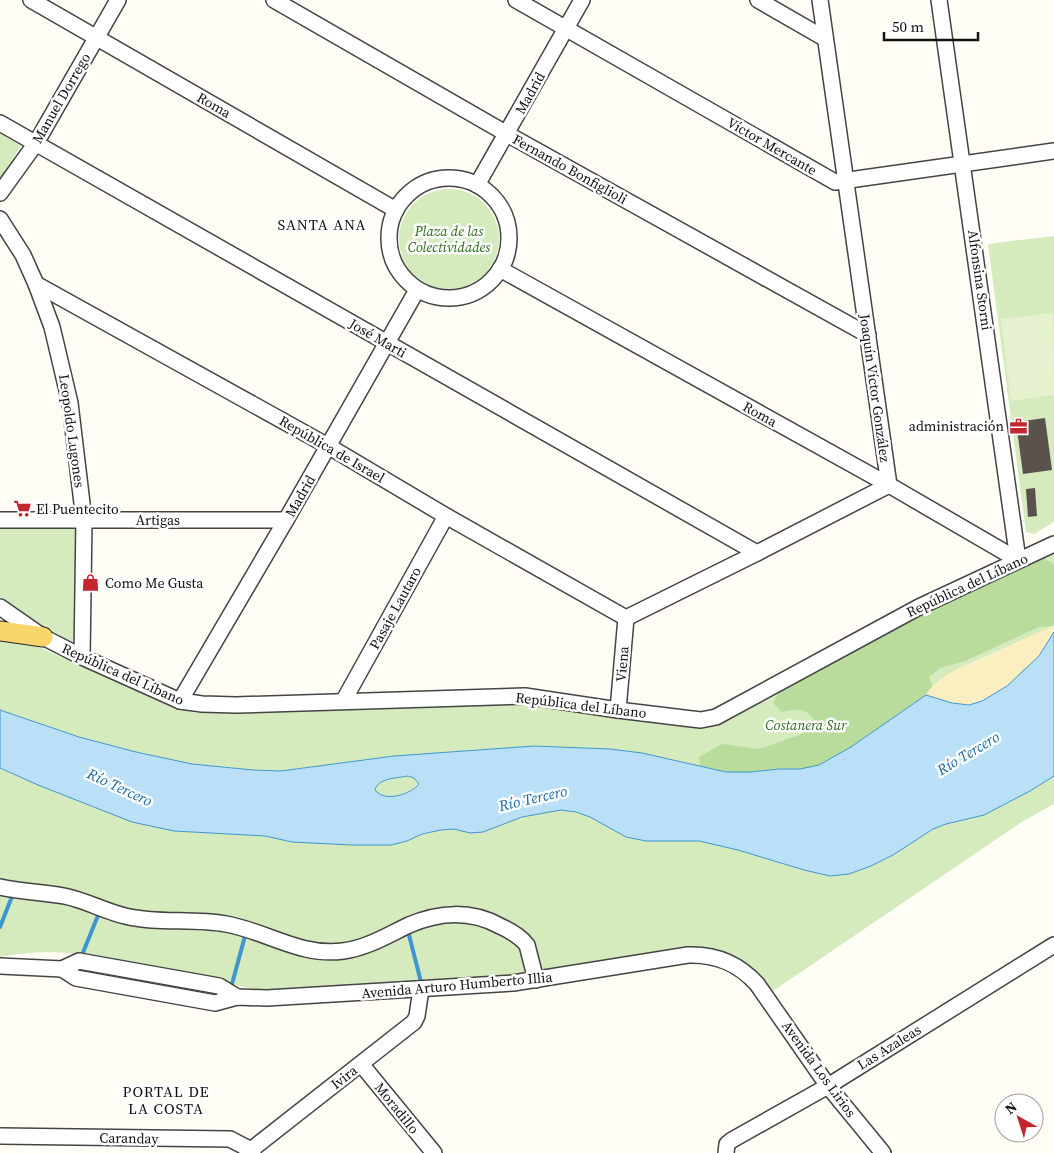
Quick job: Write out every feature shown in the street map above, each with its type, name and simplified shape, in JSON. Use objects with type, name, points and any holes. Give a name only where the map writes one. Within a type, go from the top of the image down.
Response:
[{"type":"main road","points":[[0,631],[43,637]]},
{"type":"street","name":"Roma","points":[[31,0],[396,210]]},
{"type":"street","name":"Manuel Dorrego","points":[[0,193],[36,143],[95,37],[118,0]]},
{"type":"street","name":"Fernando Bonfiglioli","points":[[274,0],[507,134],[868,335]]},
{"type":"street","name":"Víctor Mercante","points":[[516,0],[835,182],[1054,151]]},
{"type":"street","name":"Madrid","points":[[477,185],[582,0]]},
{"type":"street","points":[[758,0],[824,38]]},
{"type":"street","name":"Joaquín Víctor González","points":[[820,0],[889,485]]},
{"type":"street","name":"Alfonsina Storni","points":[[940,0],[1018,560]]},
{"type":"street","name":"José Marti","points":[[0,123],[757,553]]},
{"type":"street","points":[[447,178],[463,180],[477,185],[490,194],[500,206],[506,220],[509,235],[508,250],[500,269],[495,277],[484,286],[472,294],[458,298],[430,296],[417,290],[398,272],[391,254],[389,234],[396,210],[405,197],[417,187],[432,180],[447,178]]},
{"type":"street","name":"Leopoldo Lugones","points":[[0,218],[23,255],[36,284],[52,327],[70,403],[84,520],[82,657]]},
{"type":"street","name":"Roma","points":[[500,269],[889,485],[1018,560]]},
{"type":"street","name":"República de Israel","points":[[36,284],[328,446],[446,516],[626,618]]},
{"type":"street","name":"Madrid","points":[[180,701],[417,290]]},
{"type":"street","points":[[626,618],[889,485]]},
{"type":"street","name":"Pasaje Lautaro","points":[[344,700],[446,516]]},
{"type":"street","name":"Artigas","points":[[0,520],[286,520]]},
{"type":"street","name":"República del Líbano","points":[[0,607],[43,637],[82,657],[180,701],[236,705],[344,700],[538,696],[618,710],[701,720],[716,717],[919,606],[1054,544]]},
{"type":"street","name":"Viena","points":[[618,710],[626,618]]},
{"type":"street","points":[[0,887],[64,896],[124,916],[147,919],[202,920],[228,924],[298,948],[327,952],[358,948],[412,924],[437,917],[480,916],[507,929],[524,940],[528,945],[536,980]]},
{"type":"street","name":"Las Azaleas","points":[[726,1151],[727,1144],[732,1140],[828,1086],[1054,945]]},
{"type":"street","name":"Avenida Arturo Humberto Illia","points":[[0,966],[62,968],[79,961],[219,986],[236,997],[267,998],[536,980],[688,955],[698,955],[720,958],[732,963],[757,984]]},
{"type":"street","name":"Avenida Los Lirios","points":[[757,984],[828,1086],[883,1153]]},
{"type":"street","name":"Ivira","points":[[250,1152],[414,1022],[417,1016],[421,989]]},
{"type":"street","name":"Moradillo","points":[[361,1064],[434,1153]]},
{"type":"street","name":"Caranday","points":[[0,1136],[230,1139],[250,1152]]},
{"type":"green space","points":[[0,130],[23,142],[0,180]]},
{"type":"green space","name":"Plaza de las Colectividades","points":[[449,189],[468,193],[484,204],[495,220],[499,239],[495,258],[484,274],[468,285],[449,289],[430,285],[414,274],[403,258],[399,239],[403,220],[414,204],[430,193]]},
{"type":"green space","points":[[1054,236],[1054,522],[1034,534],[1026,532],[988,244]]},
{"type":"green space","points":[[1053,313],[1054,395],[1011,401],[1001,319]]},
{"type":"green space","points":[[0,524],[74,526],[77,528],[75,641],[70,641],[31,619],[0,597]]},
{"type":"green space","name":"Costanera Sur","points":[[1054,554],[1054,626],[960,668],[941,679],[926,695],[851,747],[819,765],[800,769],[726,772],[642,753],[610,749],[534,746],[394,756],[281,771],[253,770],[192,764],[136,752],[79,737],[0,710],[1,640],[34,645],[171,706],[195,713],[515,703],[536,704],[617,718],[708,728],[722,723],[920,616]]},
{"type":"green space","points":[[1044,558],[1054,564],[1054,626],[1039,627],[965,661],[940,668],[929,677],[932,686],[926,695],[851,747],[819,765],[800,769],[751,772],[726,772],[700,766],[699,757],[722,744],[759,749],[799,735],[812,727],[813,718],[803,710],[782,712],[773,703],[779,692],[920,616]]},
{"type":"green space","points":[[0,769],[95,808],[174,831],[265,836],[292,842],[351,845],[407,841],[422,834],[441,830],[454,829],[470,833],[496,827],[522,817],[561,810],[576,812],[590,817],[626,837],[646,841],[699,841],[830,876],[871,866],[893,855],[933,829],[984,815],[1054,776],[1054,804],[1023,821],[773,991],[742,962],[724,953],[702,948],[534,973],[421,982],[260,991],[69,953],[34,953],[0,957]]},
{"type":"green space","points":[[408,776],[414,778],[419,783],[410,791],[398,796],[385,796],[375,790],[384,781]]},
{"type":"green space","points":[[81,968],[215,991],[216,994],[214,996],[82,973]]},
{"type":"sand","points":[[1054,626],[1045,648],[1034,661],[1022,673],[995,693],[982,700],[965,705],[926,695],[940,680],[957,669]]},
{"type":"water","name":"Río Tercero","points":[[1054,632],[1054,776],[984,815],[933,829],[893,855],[849,874],[830,876],[699,841],[646,841],[626,837],[590,817],[576,812],[561,810],[522,817],[483,832],[470,833],[454,829],[441,830],[422,834],[407,841],[391,845],[292,842],[265,836],[174,831],[132,822],[0,768],[0,710],[79,737],[136,752],[192,764],[253,770],[281,771],[394,756],[534,746],[610,749],[642,753],[726,772],[800,769],[819,765],[851,747],[926,695],[952,703],[969,705],[982,701],[1007,686],[1039,656]],"holes":[[[408,776],[414,778],[419,784],[410,791],[398,796],[385,796],[375,790],[380,783],[388,779]]]},
{"type":"building","points":[[1045,418],[1052,470],[1023,474],[1016,422]]},
{"type":"building","points":[[1035,488],[1037,516],[1028,517],[1026,489]]},
{"type":"waterway","points":[[0,927],[13,894]]},
{"type":"waterway","points":[[82,955],[99,913]]},
{"type":"waterway","points":[[409,935],[421,982]]},
{"type":"waterway","points":[[232,984],[245,936]]},
{"type":"place","name":"administración","points":[[1018,426]]},
{"type":"place","name":"El Puentecito","points":[[22,509]]},
{"type":"place","name":"Como Me Gusta","points":[[91,583]]},
{"type":"district","name":"SANTA ANA","points":[[322,224]]},
{"type":"district","name":"PORTAL DE LA COSTA","points":[[166,1100]]}]
